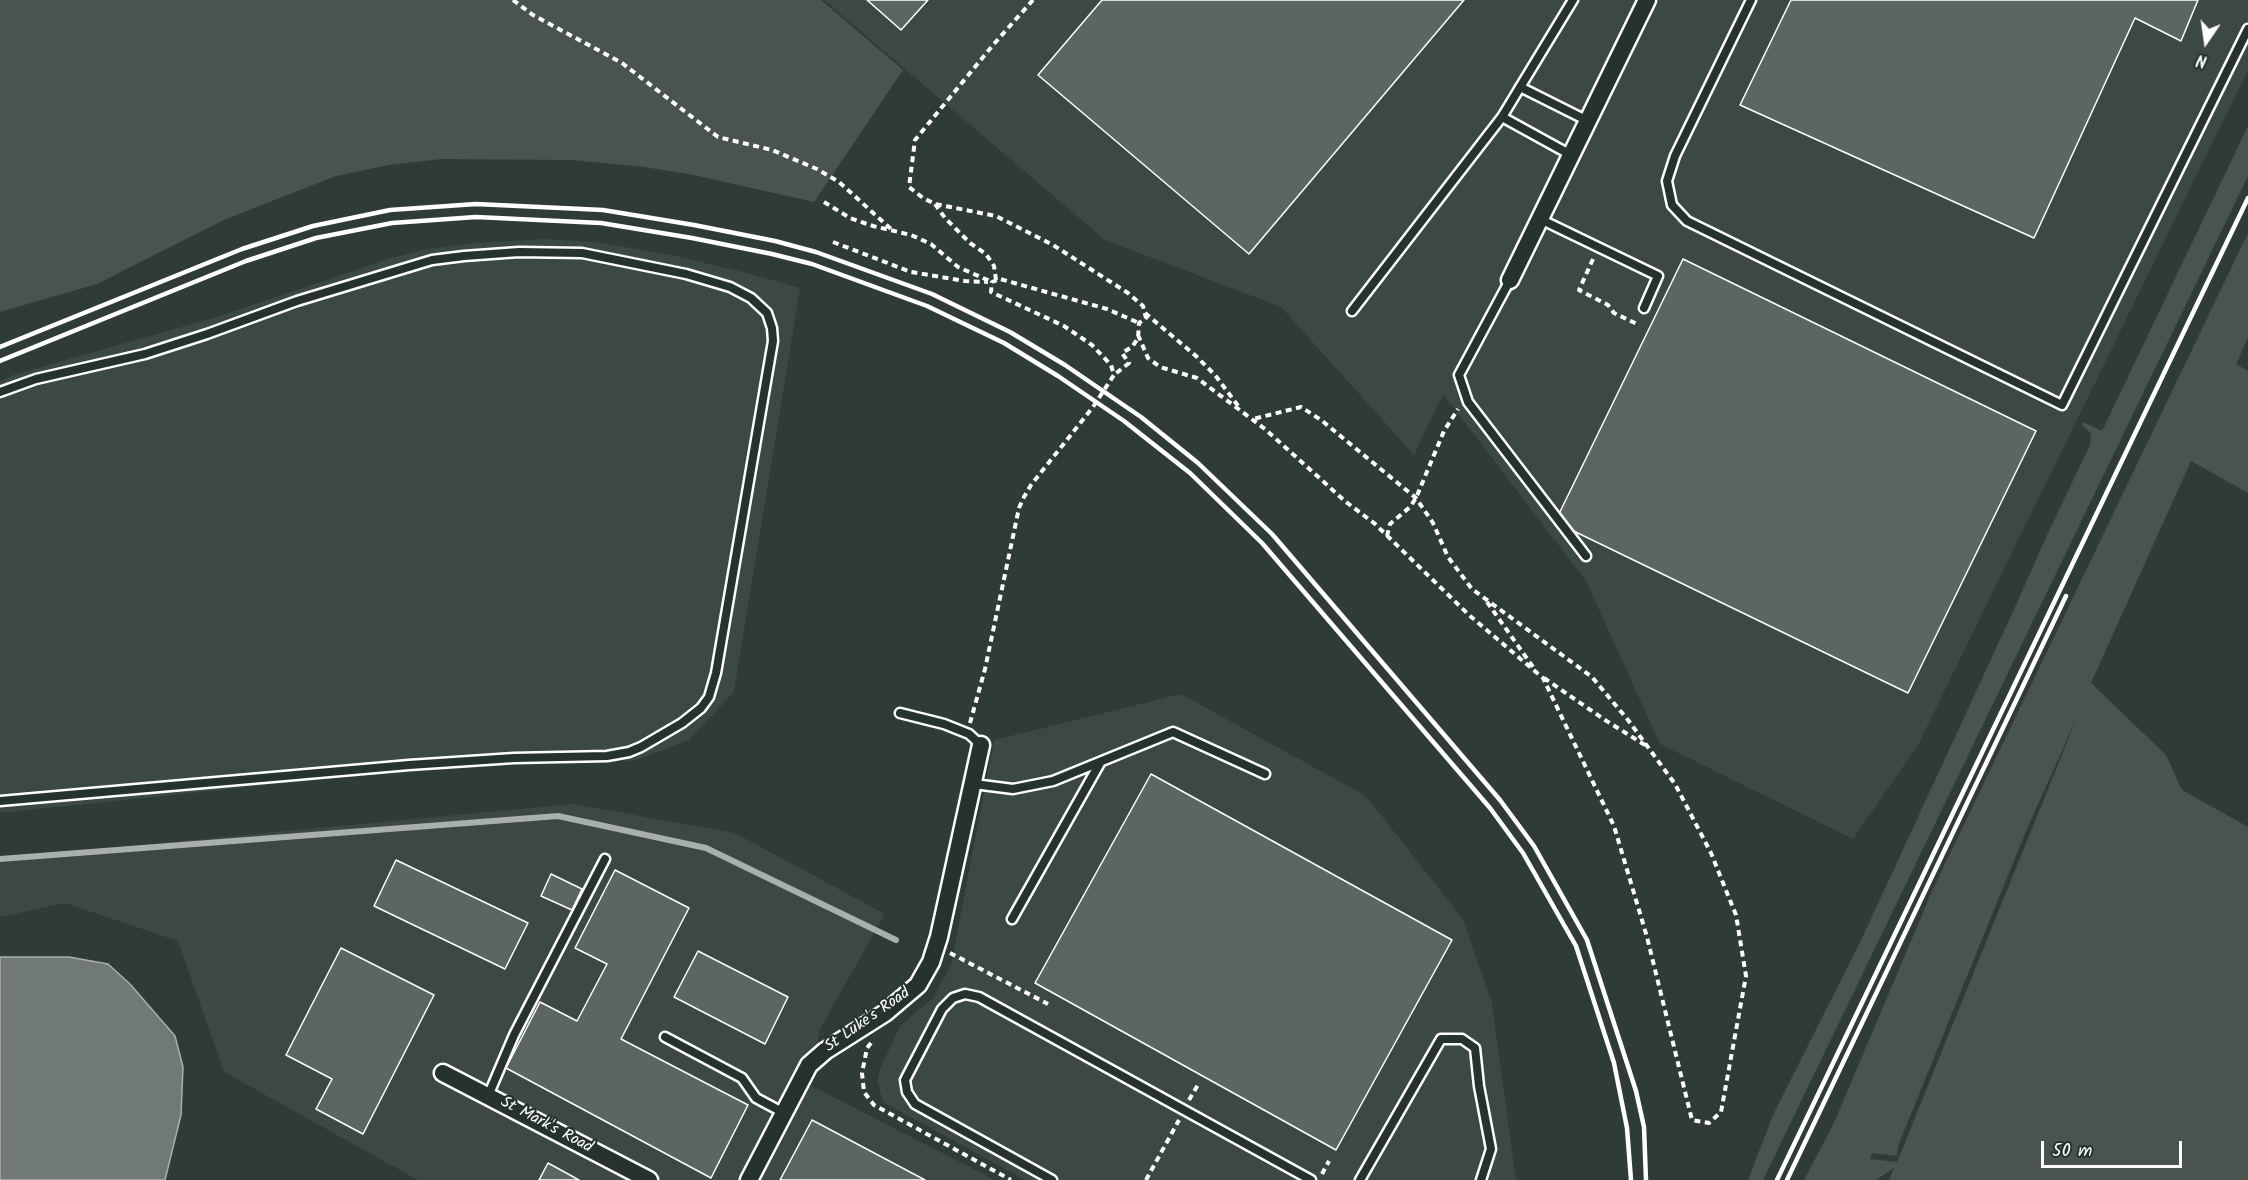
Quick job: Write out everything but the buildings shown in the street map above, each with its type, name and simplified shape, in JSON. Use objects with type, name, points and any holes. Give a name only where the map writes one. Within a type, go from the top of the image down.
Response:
[{"type":"street","points":[[1510,280],[1647,0]]},
{"type":"street","name":"St Luke's Road","points":[[749,1180],[809,1065],[825,1051],[885,1012],[918,985],[937,948],[981,745]]},
{"type":"street","name":"St Mark's Road","points":[[443,1072],[649,1180]]},
{"type":"lane","points":[[1352,312],[1502,117],[1573,0]]},
{"type":"lane","points":[[1751,0],[1675,156],[1667,181],[1672,205],[1687,221],[2062,405],[2248,29]]},
{"type":"lane","points":[[1520,87],[1587,121]]},
{"type":"lane","points":[[1502,117],[1571,155]]},
{"type":"lane","points":[[1540,219],[1658,276],[1644,308]]},
{"type":"lane","points":[[0,392],[45,377],[145,354],[297,301],[432,260],[519,252],[582,254],[686,274],[730,287],[751,298],[767,313],[773,341],[716,673],[709,697],[701,708],[682,723],[641,747],[607,756],[513,758],[409,765],[0,801]]},
{"type":"lane","points":[[1510,280],[1460,375],[1468,402],[1586,556]]},
{"type":"lane","points":[[900,713],[944,724],[969,734],[981,745]]},
{"type":"lane","points":[[974,784],[1013,789],[1053,782],[1173,732],[1265,774]]},
{"type":"lane","points":[[1012,919],[1100,763]]},
{"type":"lane","points":[[488,1096],[514,1035],[605,859]]},
{"type":"lane","points":[[1052,1180],[915,1104],[907,1092],[905,1080],[942,1009],[953,998],[965,994],[979,997],[1311,1180]]},
{"type":"lane","points":[[665,1037],[742,1078],[756,1098],[784,1113]]},
{"type":"lane","points":[[1360,1180],[1441,1039],[1462,1039],[1475,1048],[1479,1086],[1491,1149],[1481,1180]]},
{"type":"path","points":[[513,0],[533,15],[621,63],[718,137],[772,150],[817,169],[839,182],[891,229]]},
{"type":"path","points":[[1023,497],[1030,484],[1092,407],[1114,375],[1129,363],[1122,353],[1132,347],[1138,335],[1139,323],[1146,318],[1143,306],[1128,292],[1043,240],[996,216],[935,204],[909,187],[915,140],[1033,0]]},
{"type":"path","points":[[825,202],[850,218],[911,235],[931,244],[958,267],[994,281]]},
{"type":"path","points":[[935,204],[945,218],[970,243],[986,254],[994,266],[991,292],[1064,326],[1092,345],[1111,365],[1114,375]]},
{"type":"path","points":[[833,242],[910,272],[965,282],[1000,279],[1107,309],[1139,323]]},
{"type":"path","points":[[1599,247],[1579,290],[1608,305],[1614,313],[1636,324]]},
{"type":"path","points":[[1145,313],[1196,356],[1215,375],[1243,411]]},
{"type":"path","points":[[1138,335],[1148,358],[1160,367],[1197,378],[1253,419],[1346,502],[1374,523],[1469,615],[1544,678],[1647,746]]},
{"type":"path","points":[[1387,537],[1390,524],[1410,507],[1416,498],[1444,431],[1466,396]]},
{"type":"path","points":[[1253,419],[1301,407],[1321,420],[1416,498],[1433,523],[1448,557],[1472,589],[1592,677],[1675,784],[1711,853],[1736,915],[1746,976],[1721,1112],[1708,1123],[1692,1120],[1647,937],[1614,826],[1544,678]]},
{"type":"path","points":[[1485,599],[1536,671]]},
{"type":"path","points":[[950,953],[1048,1004]]},
{"type":"path","points":[[1146,1180],[1199,1083]]},
{"type":"path","points":[[1319,1180],[1329,1161]]},
{"type":"shaded area","points":[[0,0],[821,0],[903,70],[814,202],[689,174],[572,160],[442,159],[389,165],[336,176],[226,219],[97,284],[0,312]]},
{"type":"shaded area","points":[[824,0],[2248,0],[2248,70],[1918,745],[1853,839],[1660,744],[1586,581],[1443,394],[1414,455],[1281,307],[1105,240]]},
{"type":"shaded area","points":[[2248,126],[2248,176],[1763,1180],[1748,1180],[1773,1115],[1863,936],[2090,445],[2091,434],[2082,425],[2083,422],[2102,431]]},
{"type":"shaded area","points":[[2248,233],[2248,338],[2236,364],[2248,371],[2248,493],[2191,461],[2091,683],[2166,755],[2182,790],[2248,827],[2248,1180],[1889,1180],[1894,1168],[1876,1180],[1804,1180],[1833,1125],[1933,889]],"holes":[[[2078,715],[1897,1162],[1870,1159],[1872,1153],[1897,1156],[1898,1146],[2026,831]]]},
{"type":"shaded area","points":[[545,239],[596,242],[672,255],[800,288],[734,692],[689,740],[634,761],[535,757],[0,813],[0,381],[16,374],[217,317],[391,258],[426,249],[474,243]]},
{"type":"shaded area","points":[[1181,694],[1366,796],[1463,919],[1492,1004],[1516,1180],[1025,1180],[883,1102],[877,1081],[880,1069],[900,1026],[933,998],[951,965],[994,740]]},
{"type":"shaded area","points":[[573,804],[735,833],[885,914],[820,1029],[810,1085],[995,1180],[418,1180],[224,1072],[178,941],[65,903],[0,917],[0,858]]},
{"type":"shaded area","points":[[0,957],[69,957],[108,964],[130,984],[175,1036],[183,1067],[181,1115],[165,1180],[0,1180]]},
{"type":"waterway","points":[[0,859],[558,816],[706,848],[896,940]]},
{"type":"railway","points":[[1777,1180],[2248,198]]},
{"type":"railway","points":[[0,347],[242,249],[313,226],[390,210],[476,204],[603,210],[775,241],[816,252],[932,294],[1010,332],[1065,365],[1141,417],[1198,463],[1272,534],[1500,800],[1534,846],[1587,940],[1636,1091],[1644,1127],[1646,1180]]},
{"type":"railway","points":[[0,361],[246,261],[316,238],[392,223],[476,217],[601,223],[772,254],[812,264],[927,306],[1004,343],[1124,421],[1190,473],[1262,543],[1490,808],[1523,853],[1576,946],[1614,1063],[1627,1128],[1631,1180]]},
{"type":"railway","points":[[1787,1180],[2066,596]]}]
